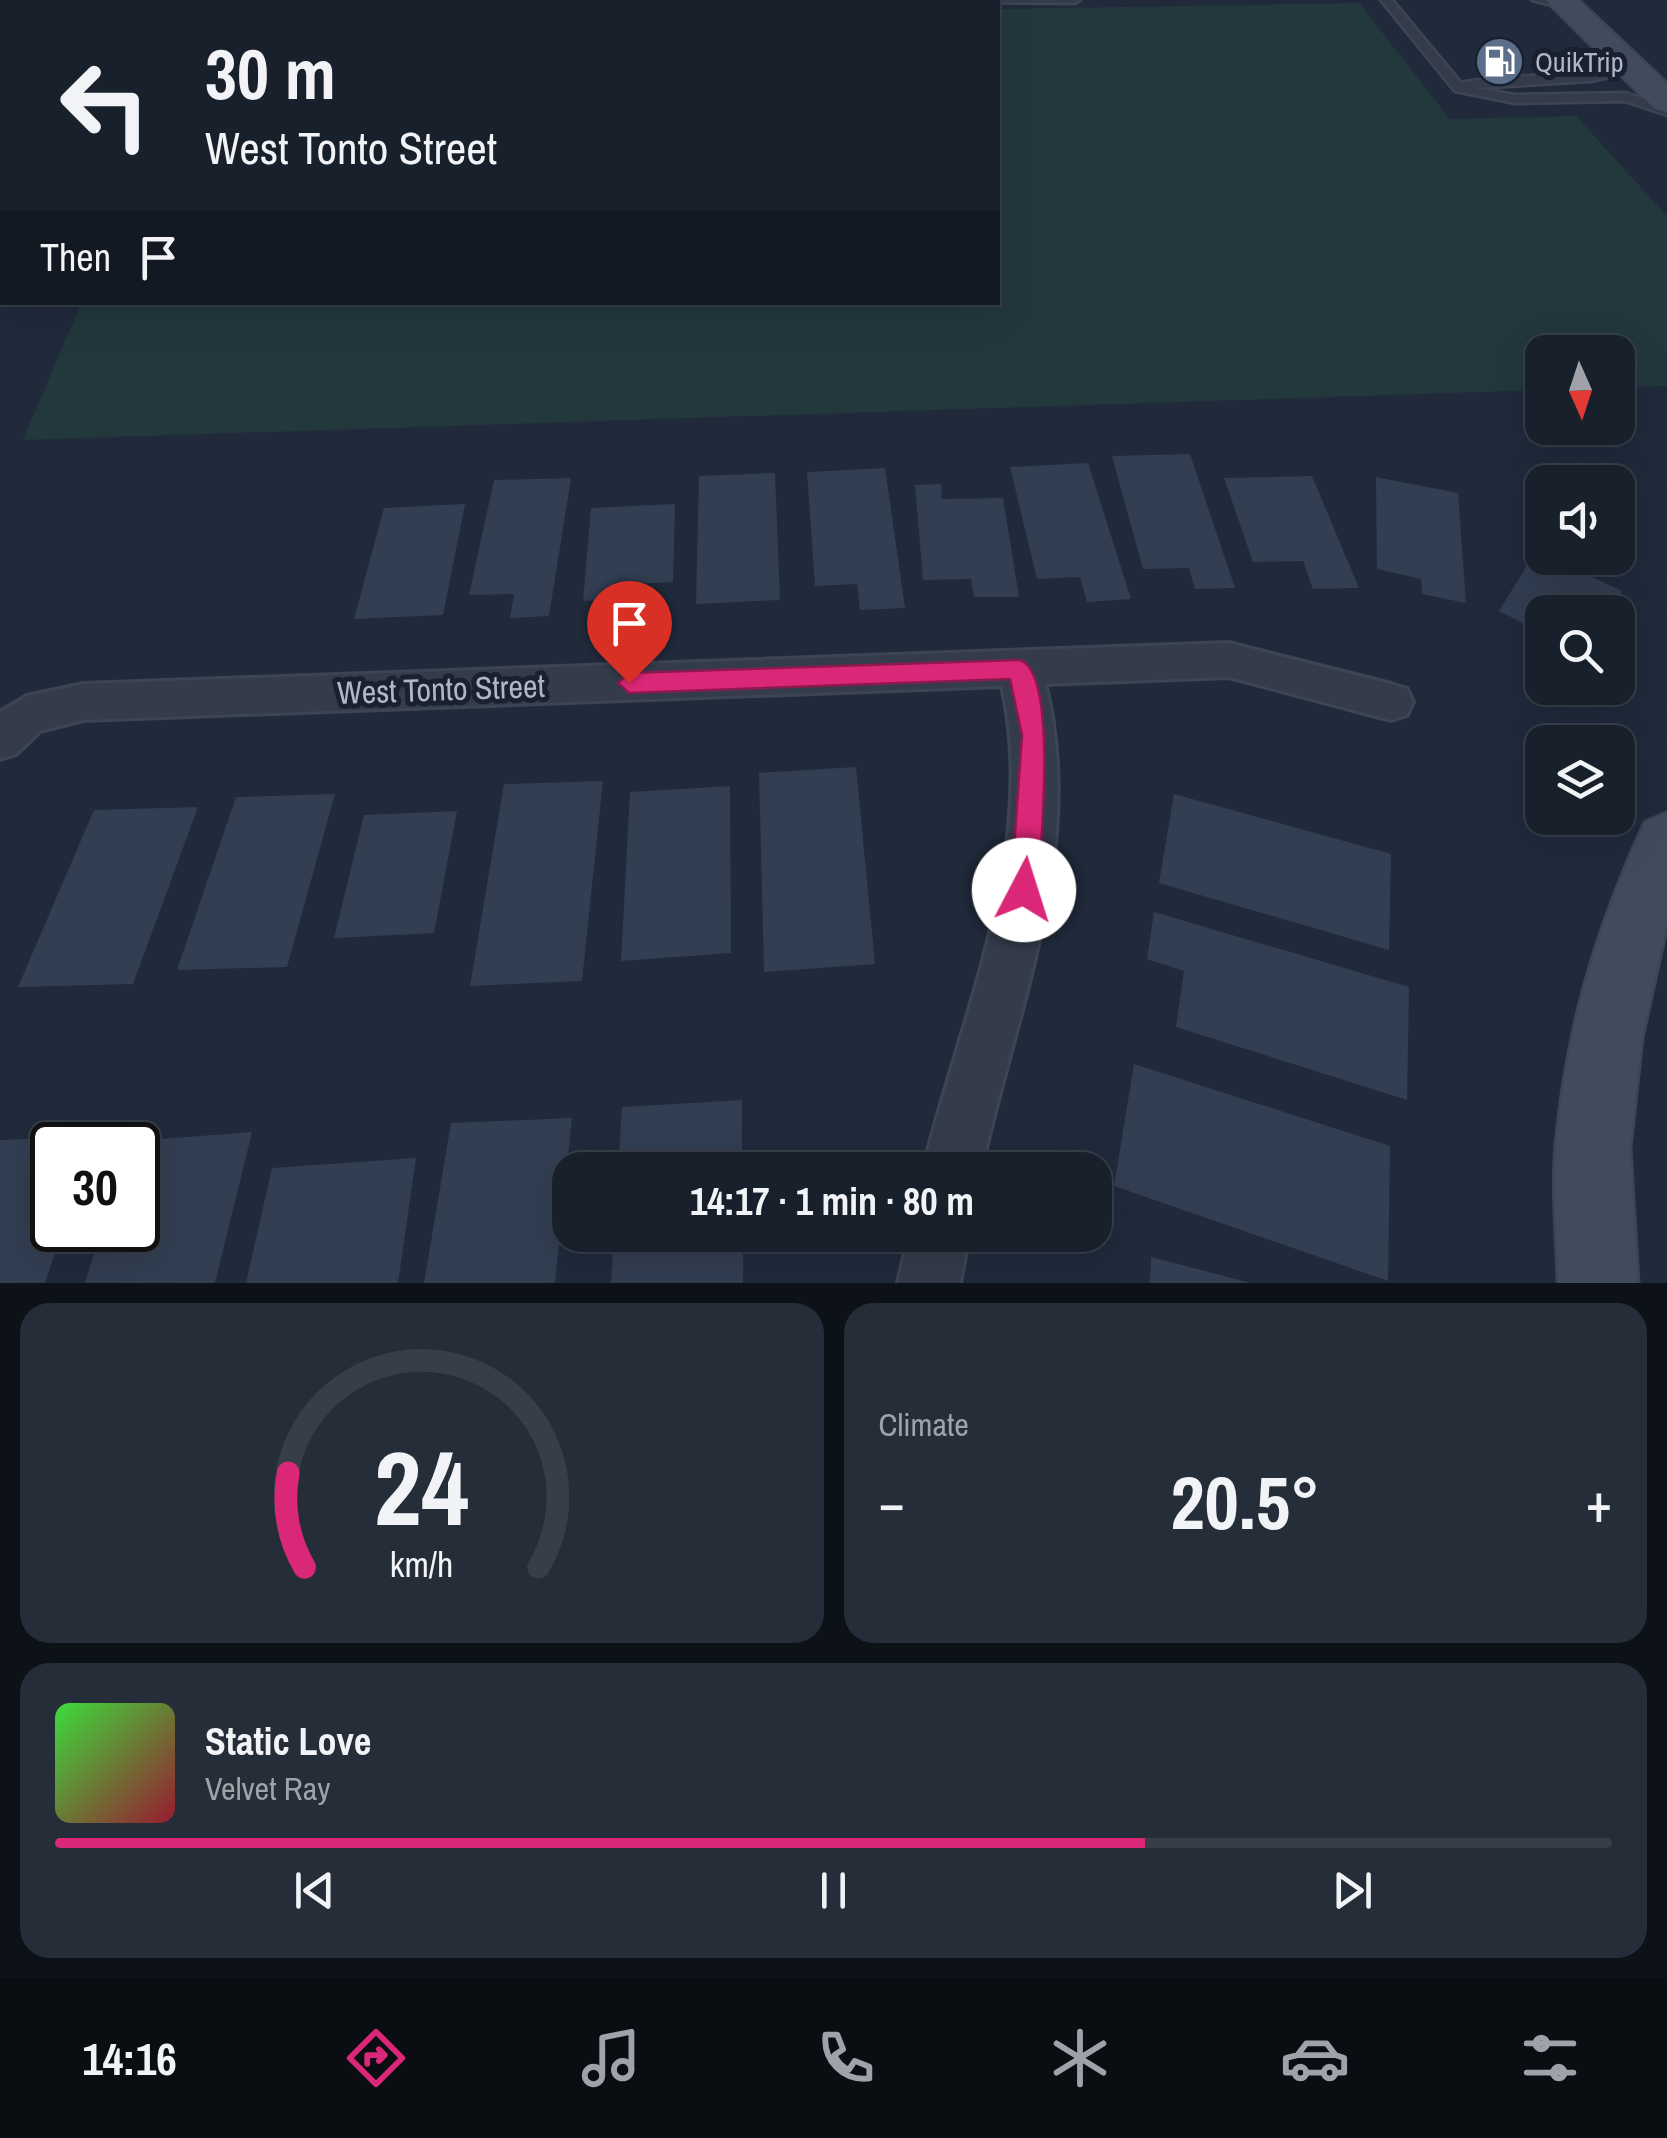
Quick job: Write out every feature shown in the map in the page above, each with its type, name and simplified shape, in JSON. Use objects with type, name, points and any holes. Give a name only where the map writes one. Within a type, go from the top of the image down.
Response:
[{"type":"street","points":[[1555,2],[1667,102]]},
{"type":"street","name":"West Tonto Street","points":[[14,727],[83,702],[1229,660],[1391,702]]},
{"type":"street","points":[[956,1152],[1024,890],[1034,735],[1020,670]]},
{"type":"street","points":[[1598,1283],[1593,1148],[1607,1038],[1628,940],[1667,842]]},
{"type":"street","points":[[930,1283],[936,1252]]},
{"type":"lane","points":[[1000,1],[1076,0]]},
{"type":"lane","points":[[1386,0],[1458,88],[1516,100],[1626,97],[1667,111]]},
{"type":"lane","points":[[1458,88],[1494,80],[1603,78],[1632,68]]},
{"type":"green space","points":[[1359,3],[1450,119],[1576,116],[1667,216],[1667,386],[1635,387],[1635,335],[1525,335],[1525,391],[23,440],[80,305],[1000,305],[1000,9]]},
{"type":"building","points":[[1190,454],[1235,588],[1195,589],[1189,568],[1143,569],[1112,456]]},
{"type":"building","points":[[1088,463],[1131,599],[1087,602],[1080,577],[1037,579],[1010,467]]},
{"type":"building","points":[[885,468],[905,608],[860,610],[857,584],[815,586],[807,472]]},
{"type":"building","points":[[775,473],[780,600],[696,604],[699,476]]},
{"type":"building","points":[[1312,476],[1359,588],[1313,589],[1303,561],[1253,562],[1224,478]]},
{"type":"building","points":[[1376,477],[1458,493],[1466,603],[1422,594],[1421,579],[1377,569]]},
{"type":"building","points":[[571,478],[549,616],[510,618],[514,594],[469,595],[494,480]]},
{"type":"building","points":[[941,484],[942,499],[1003,498],[1019,597],[974,597],[971,579],[923,580],[915,485]]},
{"type":"building","points":[[465,504],[443,615],[354,619],[384,508]]},
{"type":"building","points":[[675,504],[673,582],[634,584],[633,598],[583,601],[591,508]]},
{"type":"building","points":[[1525,569],[1525,575],[1588,575],[1622,591],[1620,595],[1525,595],[1525,624],[1499,611]]},
{"type":"building","points":[[856,767],[875,964],[764,972],[759,773]]},
{"type":"building","points":[[603,781],[582,981],[470,986],[504,784]]},
{"type":"building","points":[[730,786],[731,953],[621,961],[630,792]]},
{"type":"building","points":[[335,794],[287,967],[177,970],[236,797]]},
{"type":"building","points":[[1174,794],[1391,854],[1389,950],[1159,883]]},
{"type":"building","points":[[198,807],[133,984],[18,987],[94,810]]},
{"type":"building","points":[[457,811],[434,933],[334,938],[364,815]]},
{"type":"building","points":[[1154,912],[1409,987],[1407,1100],[1176,1027],[1184,971],[1147,959]]},
{"type":"building","points":[[1134,1064],[1390,1146],[1388,1281],[1114,1186]]},
{"type":"building","points":[[742,1100],[742,1152],[619,1152],[622,1107]]},
{"type":"building","points":[[572,1118],[568,1152],[552,1152],[552,1252],[558,1252],[555,1283],[424,1283],[451,1123]]},
{"type":"building","points":[[252,1132],[215,1283],[85,1283],[94,1252],[160,1252],[160,1139]]},
{"type":"building","points":[[30,1139],[30,1252],[56,1252],[45,1283],[0,1283],[0,1140]]},
{"type":"building","points":[[416,1158],[398,1283],[246,1283],[272,1168]]},
{"type":"building","points":[[613,1252],[743,1252],[743,1283],[611,1283]]},
{"type":"building","points":[[1151,1257],[1247,1282],[1247,1283],[1150,1283]]},
{"type":"place","name":"QuikTrip","points":[[1500,62]]},
{"type":"route","points":[[629,683],[1020,670],[1034,735],[1024,890]]}]
